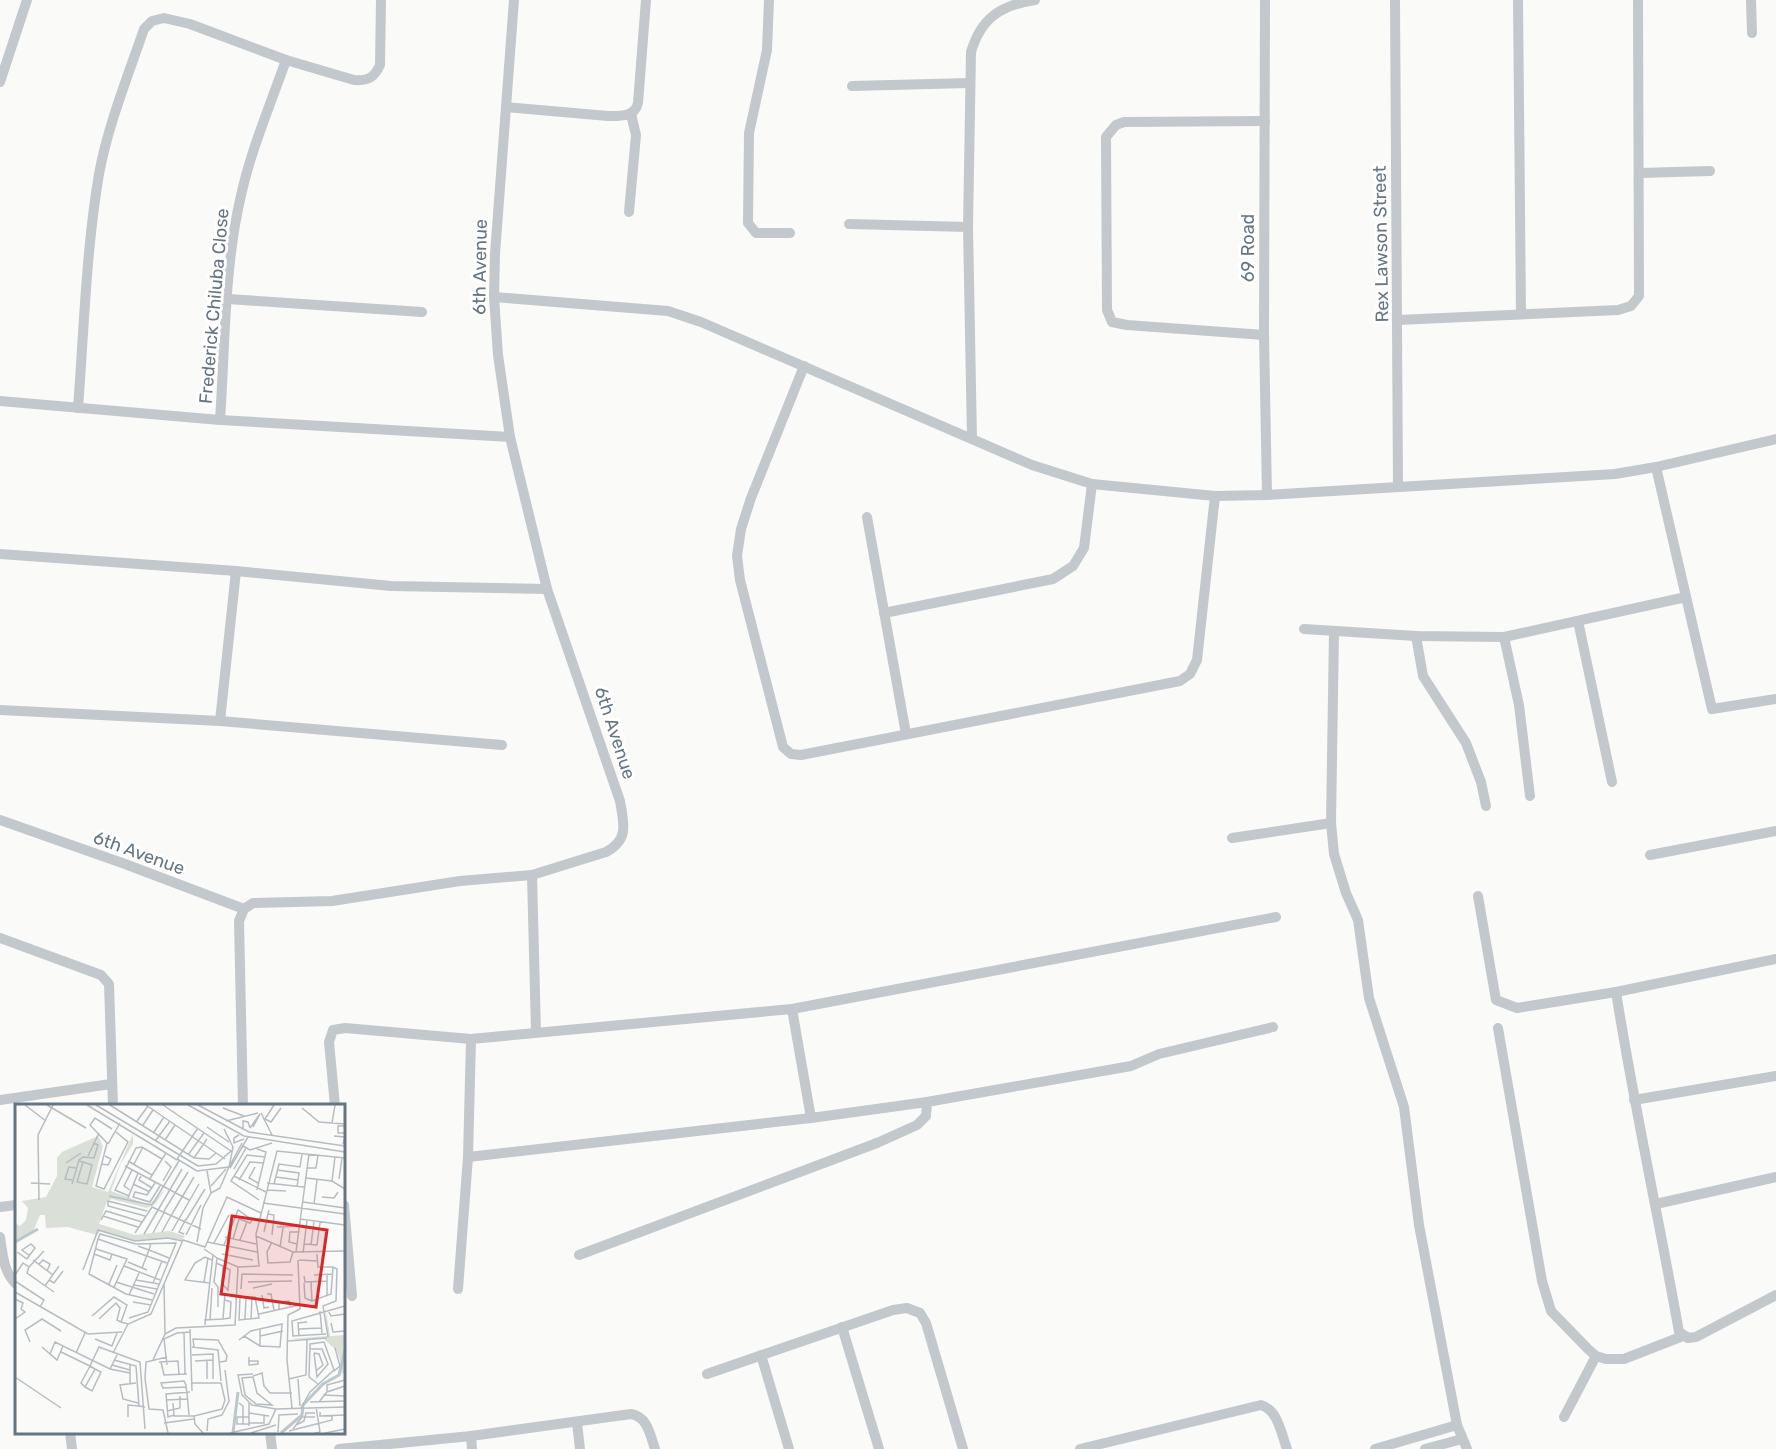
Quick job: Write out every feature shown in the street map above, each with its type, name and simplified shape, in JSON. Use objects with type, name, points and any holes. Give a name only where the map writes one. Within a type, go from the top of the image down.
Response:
[{"type":"street","points":[[0,82],[27,0]]},
{"type":"street","points":[[78,408],[91,230],[100,172],[119,100],[144,29],[152,21],[164,18],[190,24],[286,60],[354,80],[370,79],[376,74],[380,65],[381,0]]},
{"type":"street","name":"6th Avenue","points":[[0,820],[244,909],[254,903],[332,901],[460,881],[532,874],[606,852],[616,846],[623,834],[624,823],[620,801],[548,589],[510,437],[498,355],[494,297],[495,254],[514,0]]},
{"type":"street","points":[[506,107],[608,116],[630,114],[636,109],[638,103],[645,0]]},
{"type":"street","points":[[769,0],[767,50],[749,133],[748,223],[756,233],[790,233]]},
{"type":"street","points":[[972,439],[968,227],[970,52],[986,23],[995,14],[1015,3],[1035,0]]},
{"type":"street","name":"69 Road","points":[[1265,0],[1264,335],[1267,495]]},
{"type":"street","name":"Rex Lawson Street","points":[[1395,0],[1398,488]]},
{"type":"street","points":[[1518,0],[1521,314]]},
{"type":"street","points":[[1398,320],[1618,310],[1631,306],[1639,296],[1638,0]]},
{"type":"street","points":[[1752,0],[1752,33]]},
{"type":"street","name":"Frederick Chiluba Close","points":[[220,420],[232,246],[239,200],[286,60]]},
{"type":"street","points":[[852,86],[969,83]]},
{"type":"street","points":[[629,212],[636,135],[630,114]]},
{"type":"street","points":[[1264,335],[1112,322],[1107,310],[1106,137],[1116,125],[1124,122],[1265,121]]},
{"type":"street","points":[[1640,173],[1710,171]]},
{"type":"street","points":[[849,224],[968,227]]},
{"type":"street","points":[[494,297],[668,311],[701,322],[1032,465],[1092,484],[1215,496],[1398,488],[1615,474],[1656,467],[1776,439]]},
{"type":"street","points":[[228,299],[422,312]]},
{"type":"street","points":[[804,366],[751,498],[741,529],[737,556],[740,580],[783,747],[791,754],[801,755],[1180,681],[1190,674],[1197,660],[1215,496]]},
{"type":"street","points":[[0,402],[220,420],[510,437]]},
{"type":"street","points":[[1656,467],[1712,710],[1776,699]]},
{"type":"street","points":[[884,613],[1053,579],[1073,566],[1084,548],[1092,484]]},
{"type":"street","points":[[867,517],[906,734]]},
{"type":"street","points":[[0,554],[391,586],[548,589]]},
{"type":"street","points":[[220,721],[236,572]]},
{"type":"street","points":[[1304,629],[1416,636],[1504,637],[1686,597]]},
{"type":"street","points":[[1578,621],[1612,782]]},
{"type":"street","points":[[1335,631],[1331,823],[1334,854],[1358,920],[1369,998],[1404,1107],[1419,1225],[1457,1425],[1464,1444],[1425,1449]]},
{"type":"street","points":[[1416,636],[1423,675],[1466,743],[1481,782],[1486,806]]},
{"type":"street","points":[[1504,637],[1518,705],[1530,796]]},
{"type":"street","points":[[0,710],[220,721],[502,745]]},
{"type":"street","points":[[1232,838],[1331,823]]},
{"type":"street","points":[[1650,855],[1776,831]]},
{"type":"street","points":[[532,874],[536,1032]]},
{"type":"street","points":[[1478,896],[1496,1000],[1517,1008],[1616,992],[1776,959]]},
{"type":"street","points":[[243,1104],[239,921],[244,909]]},
{"type":"street","points":[[334,1104],[329,1042],[333,1030],[345,1028],[471,1039],[792,1009],[1276,917]]},
{"type":"street","points":[[0,938],[101,975],[110,984],[113,1104]]},
{"type":"street","points":[[1616,992],[1634,1100],[1679,1332],[1688,1338],[1696,1337],[1776,1295]]},
{"type":"street","points":[[792,1009],[811,1118]]},
{"type":"street","points":[[468,1157],[811,1118],[927,1102],[1131,1066],[1159,1054],[1273,1027]]},
{"type":"street","points":[[1498,1028],[1542,1281],[1551,1311],[1587,1349],[1596,1356],[1606,1359],[1624,1359],[1683,1336]]},
{"type":"street","points":[[458,1289],[468,1157],[471,1039]]},
{"type":"street","points":[[1634,1100],[1776,1076]]},
{"type":"street","points":[[0,1100],[111,1084]]},
{"type":"street","points":[[579,1255],[877,1143],[917,1125],[926,1116],[927,1102]]},
{"type":"street","points":[[1656,1204],[1776,1177]]},
{"type":"street","points":[[0,1207],[15,1205]]},
{"type":"street","points":[[345,1216],[352,1296]]},
{"type":"street","points":[[0,1237],[5,1268],[15,1283]]},
{"type":"street","points":[[707,1374],[893,1310],[907,1308],[920,1313],[926,1323],[963,1449]]},
{"type":"street","points":[[842,1327],[879,1449]]},
{"type":"street","points":[[761,1355],[789,1449]]},
{"type":"street","points":[[1564,1417],[1596,1356]]},
{"type":"street","points":[[1080,1449],[1261,1405],[1273,1412],[1287,1449]]},
{"type":"street","points":[[339,1449],[471,1436],[631,1414],[645,1421],[655,1449]]},
{"type":"street","points":[[577,1423],[580,1449]]},
{"type":"street","points":[[1375,1449],[1457,1425]]},
{"type":"street","points":[[70,1434],[72,1449]]},
{"type":"street","points":[[270,1434],[272,1449]]},
{"type":"street","points":[[471,1436],[472,1449]]}]
